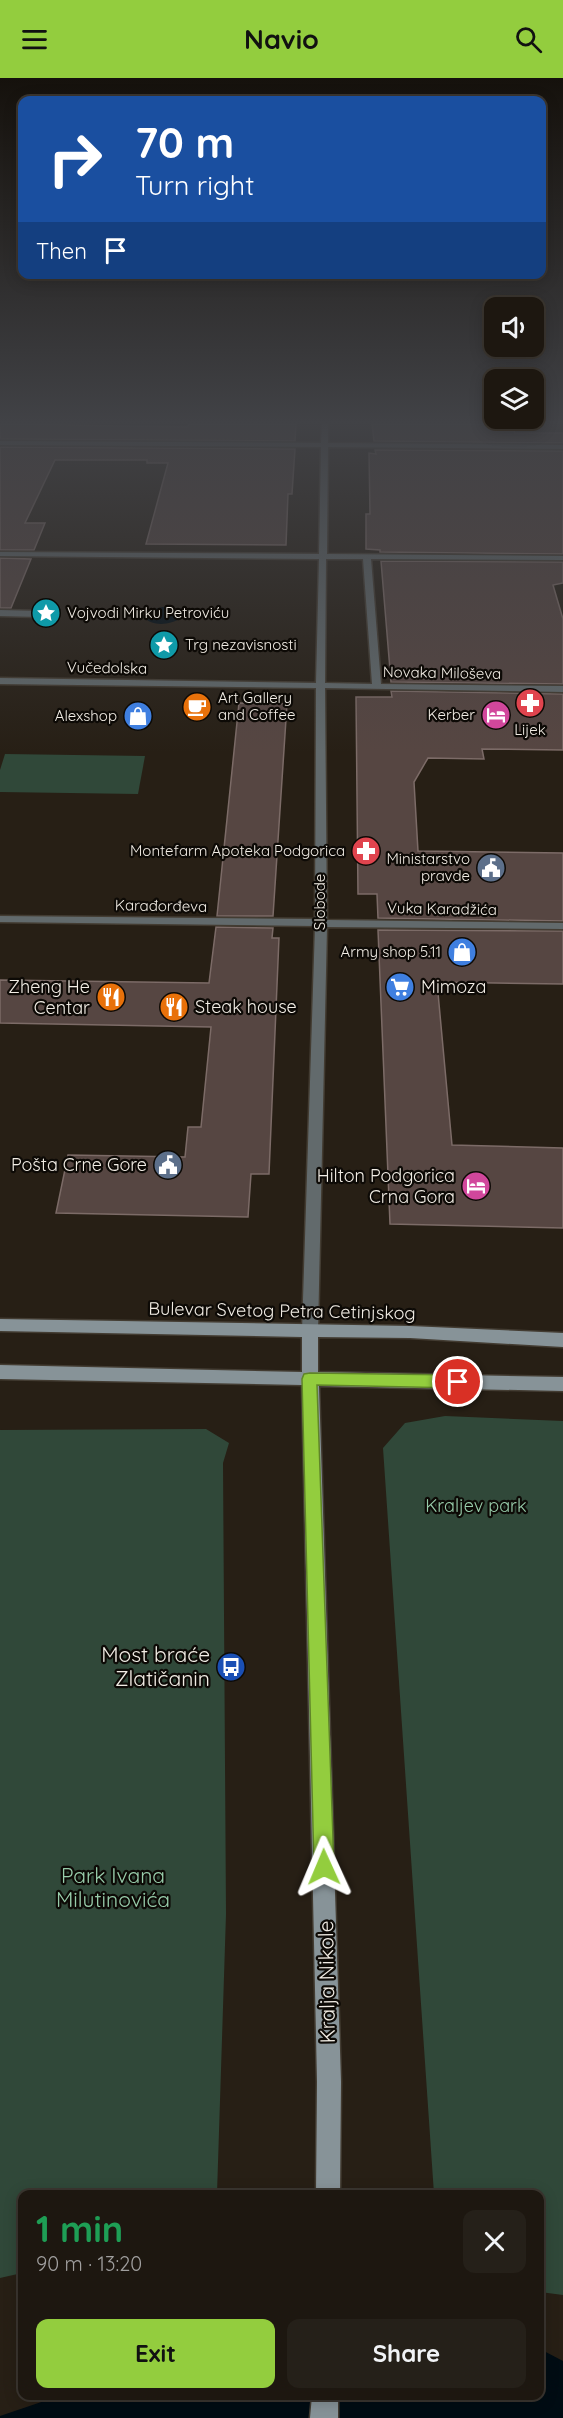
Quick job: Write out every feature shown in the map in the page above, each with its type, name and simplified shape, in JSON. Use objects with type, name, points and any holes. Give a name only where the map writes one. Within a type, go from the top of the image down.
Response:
[{"type":"main road","name":"Bulevar Svetog Petra Cetinjskog","points":[[0,1324],[433,1333],[563,1340]]},
{"type":"main road","name":"Slobode","points":[[310,1331],[310,1379]]},
{"type":"main road","points":[[0,1372],[563,1384]]},
{"type":"main road","name":"Kralja Nikole","points":[[310,1379],[329,2082],[328,2190]]},
{"type":"main road","points":[[324,2418],[325,2400]]},
{"type":"street","name":"Slobode","points":[[310,1331],[321,924],[323,533]]},
{"type":"street","points":[[0,554],[563,558]]},
{"type":"street","points":[[367,556],[376,687]]},
{"type":"street","points":[[0,613],[40,614]]},
{"type":"street","name":"Vučedolska","points":[[0,681],[321,686]]},
{"type":"street","name":"Novaka Miloševa","points":[[321,686],[563,689]]},
{"type":"street","name":"Karađorđeva","points":[[0,919],[321,924]]},
{"type":"street","name":"Vuka Karadžića","points":[[321,924],[563,926]]},
{"type":"green space","points":[[5,754],[145,756],[138,794],[0,792],[0,770]]},
{"type":"green space","name":"Kraljev park","points":[[445,1416],[563,1421],[563,2295],[544,2293],[544,2190],[434,2190],[383,1448],[405,1423]]},
{"type":"green space","name":"Park Ivana Milutinovića","points":[[206,1429],[229,1443],[223,1463],[226,1914],[217,2190],[18,2190],[18,2274],[0,2278],[0,1430]]},
{"type":"shaded area","points":[[162,607],[174,608],[181,613],[181,618],[162,624],[143,617],[145,612]]},
{"type":"shaded area","points":[[544,2351],[563,2361],[563,2418],[0,2418],[0,2416],[47,2400],[544,2400]]},
{"type":"building","points":[[0,533],[41,533],[34,550],[0,550]]},
{"type":"building","points":[[149,533],[286,533],[286,545],[146,544]]},
{"type":"building","points":[[366,533],[563,533],[563,554],[380,552],[380,550],[366,549]]},
{"type":"building","points":[[0,558],[31,559],[11,608],[0,608]]},
{"type":"building","points":[[381,561],[563,562],[563,583],[553,585],[563,619],[563,684],[391,682]]},
{"type":"building","points":[[391,691],[563,694],[563,750],[482,749],[484,759],[428,758],[414,782],[418,851],[563,853],[563,921],[378,918],[377,894],[358,894],[356,697],[392,697]]},
{"type":"building","points":[[239,703],[287,704],[273,916],[217,916]]},
{"type":"building","points":[[216,927],[273,928],[272,938],[279,938],[269,1174],[251,1174],[248,1217],[56,1213],[68,1155],[185,1157],[188,1127],[201,1127],[211,1027],[0,1023],[0,980],[209,983]]},
{"type":"building","points":[[378,930],[563,931],[563,984],[437,982],[452,1145],[563,1148],[563,1228],[390,1224]]},
{"type":"place","name":"Vojvodi Mirku Petroviću","points":[[46,613]]},
{"type":"place","name":"Trg nezavisnosti","points":[[164,645]]},
{"type":"place","name":"Lijek","points":[[530,703]]},
{"type":"place","name":"Art Gallery and Coffee","points":[[197,707]]},
{"type":"place","name":"Kerber","points":[[496,715]]},
{"type":"place","name":"Alexshop","points":[[138,716]]},
{"type":"place","name":"Montefarm Apoteka Podgorica","points":[[366,851]]},
{"type":"place","name":"Ministarstvo pravde","points":[[491,868]]},
{"type":"place","name":"Army shop 5.11","points":[[462,952]]},
{"type":"place","name":"Mimoza","points":[[400,987]]},
{"type":"place","name":"Zheng He Centar","points":[[111,997]]},
{"type":"place","name":"Steak house","points":[[174,1007]]},
{"type":"place","name":"Pošta Crne Gore","points":[[168,1165]]},
{"type":"place","name":"Hilton Podgorica Crna Gora","points":[[476,1186]]},
{"type":"place","name":"Most braće Zlatičanin","points":[[231,1667]]},
{"type":"route","points":[[324,1867],[310,1379],[458,1382]]}]
